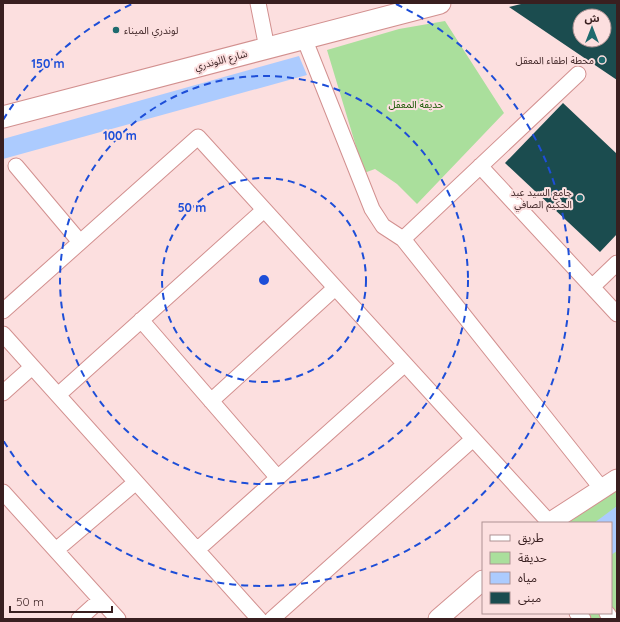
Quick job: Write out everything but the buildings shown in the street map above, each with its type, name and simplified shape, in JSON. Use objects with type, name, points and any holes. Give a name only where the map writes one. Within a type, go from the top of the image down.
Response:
[{"type":"main road","name":"شارع اللوندري","points":[[3,117],[440,3]]},
{"type":"street","points":[[258,3],[267,48]]},
{"type":"street","points":[[304,38],[372,209],[383,226],[403,239],[610,484],[551,522]]},
{"type":"street","points":[[403,239],[578,74]]},
{"type":"street","points":[[3,312],[198,137],[548,522]]},
{"type":"street","points":[[16,166],[80,242]]},
{"type":"street","points":[[480,166],[617,314]]},
{"type":"street","points":[[58,395],[264,210]]},
{"type":"street","points":[[592,287],[617,263]]},
{"type":"street","points":[[210,401],[336,288]]},
{"type":"street","points":[[141,320],[278,478]]},
{"type":"street","points":[[3,334],[259,619]]},
{"type":"street","points":[[197,550],[405,364]]},
{"type":"street","points":[[3,393],[32,367]]},
{"type":"street","points":[[272,619],[473,439]]},
{"type":"street","points":[[56,550],[136,482]]},
{"type":"street","points":[[3,492],[118,619]]},
{"type":"street","points":[[438,619],[482,581]]},
{"type":"street","points":[[79,619],[100,600]]},
{"type":"green space","name":"حديقة المعقل","points":[[445,21],[504,113],[417,204],[397,184],[375,169],[364,173],[327,50],[399,29]]},
{"type":"green space","points":[[617,489],[617,619],[588,619],[583,614],[612,614],[612,522],[569,522]]},
{"type":"water","points":[[299,56],[307,75],[3,159],[3,139]]},
{"type":"water","points":[[617,506],[617,551],[612,554],[612,522],[595,522]]},
{"type":"place","name":"لوندري الميناء","points":[[116,30]]},
{"type":"place","name":"محطة اطفاء المعقل","points":[[602,60]]},
{"type":"place","name":"جامع السيد عبد الحكيم الصافي","points":[[580,198]]}]
